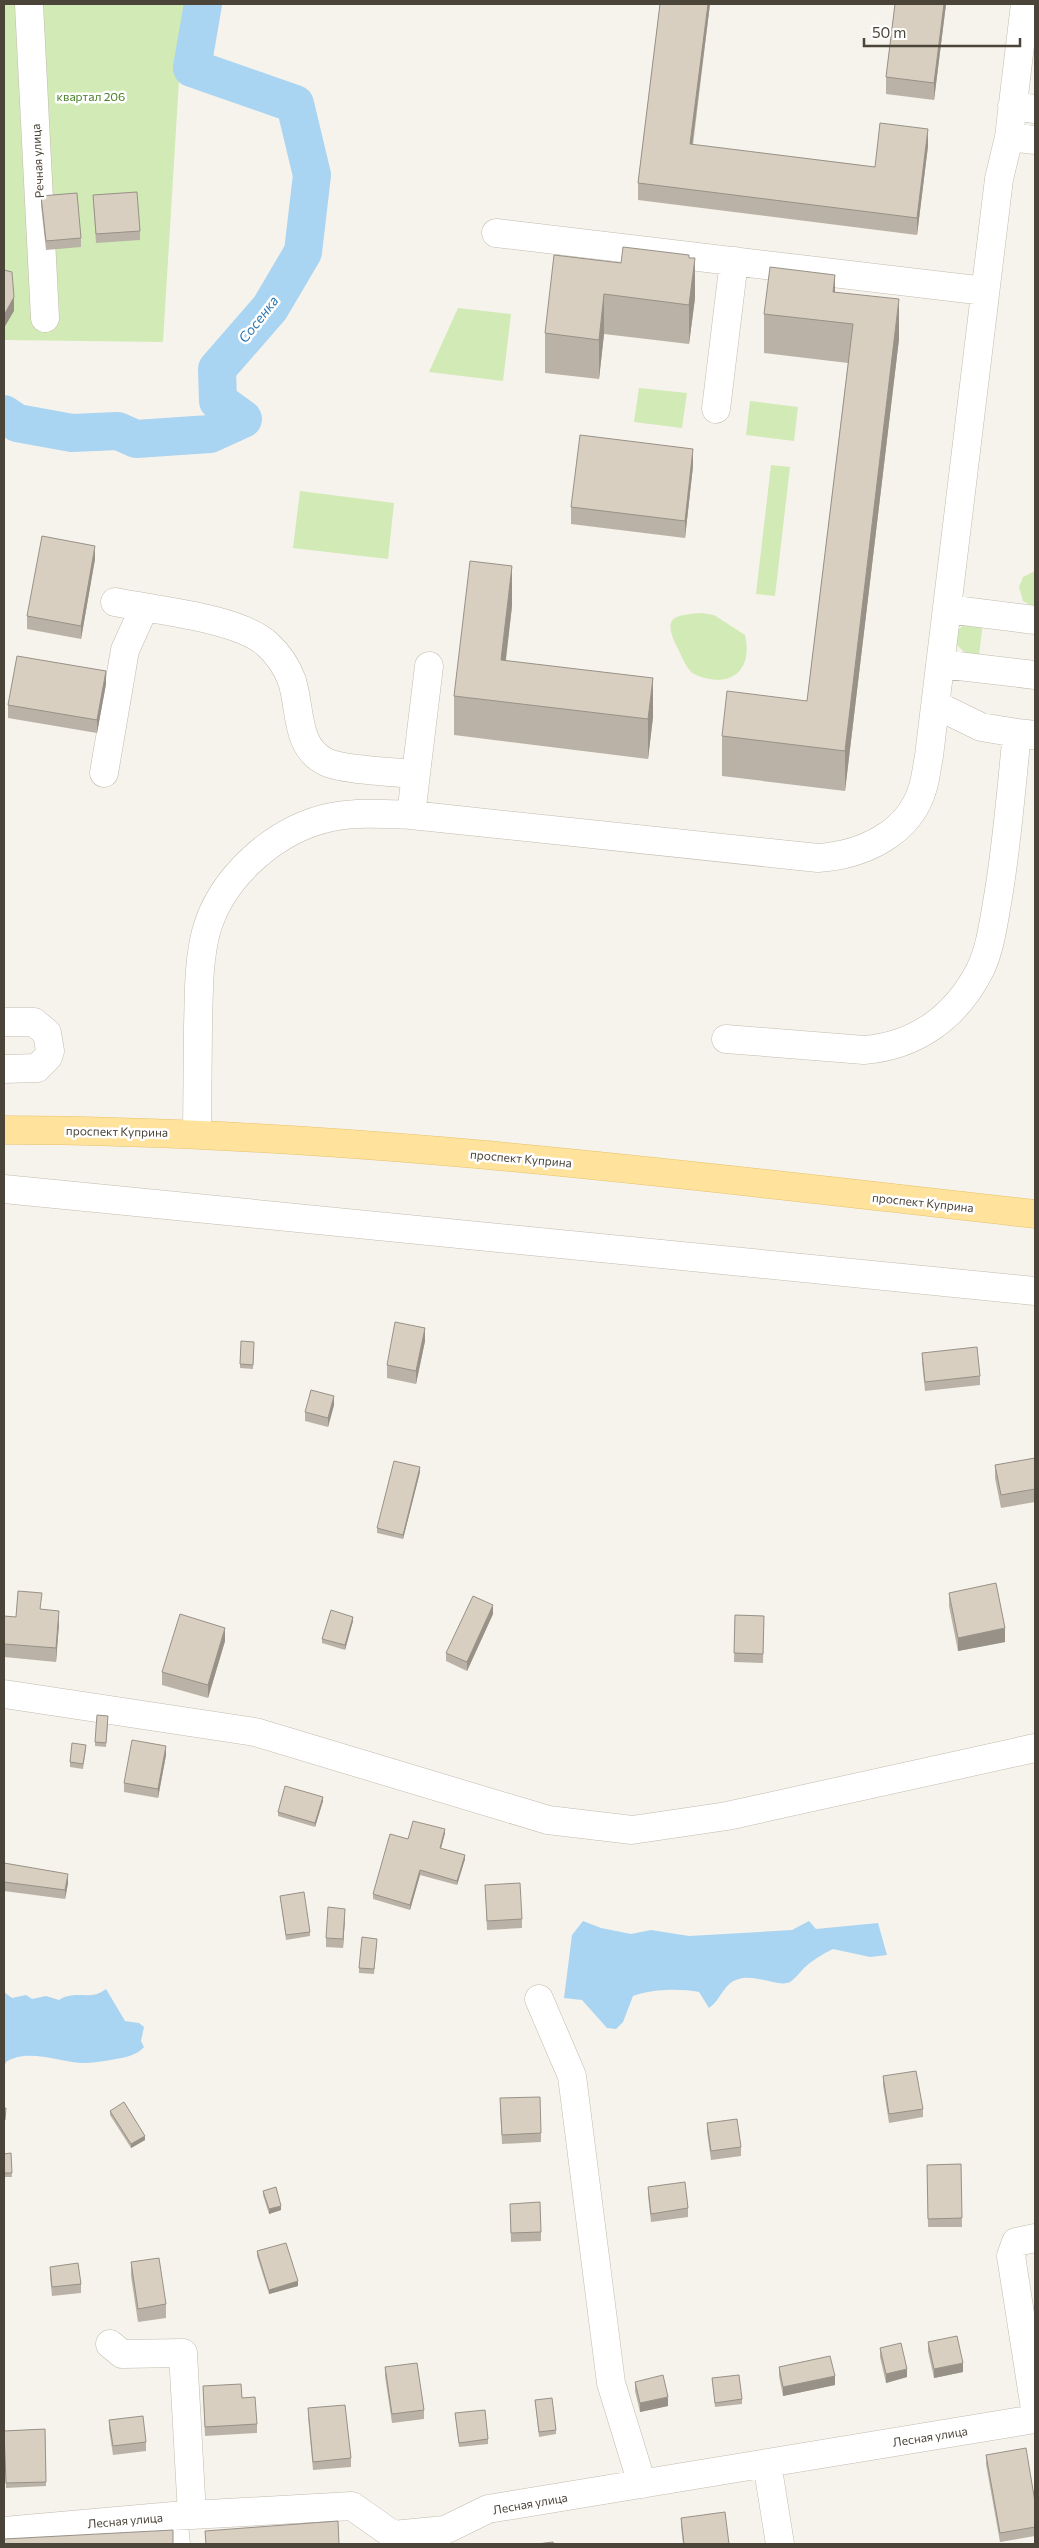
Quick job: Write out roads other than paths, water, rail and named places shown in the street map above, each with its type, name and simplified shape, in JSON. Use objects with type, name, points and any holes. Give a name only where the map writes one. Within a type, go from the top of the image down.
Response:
[{"type":"main road","name":"проспект Куприна","points":[[4,1130],[196,1133],[304,1139],[592,1164],[1035,1214]]},
{"type":"street","name":"Речная улица","points":[[29,4],[45,318]]},
{"type":"street","points":[[196,1133],[199,972],[207,932],[217,905],[230,885],[263,849],[301,826],[330,817],[350,814],[411,815],[818,858],[842,856],[862,850],[883,840],[898,827],[914,807],[923,788],[936,705],[999,179],[1008,137],[1024,108],[1025,4]]},
{"type":"street","points":[[1008,137],[1035,140]]},
{"type":"street","points":[[496,233],[986,291]]},
{"type":"street","points":[[716,409],[734,261]]},
{"type":"street","points":[[115,602],[240,628],[268,644],[286,668],[292,682],[305,741],[312,752],[326,762],[416,774]]},
{"type":"street","points":[[104,773],[125,650],[144,608]]},
{"type":"street","points":[[947,609],[1035,620]]},
{"type":"street","points":[[941,664],[1035,675]]},
{"type":"street","points":[[411,815],[429,666]]},
{"type":"street","points":[[726,1039],[864,1050],[902,1044],[919,1036],[936,1024],[968,989],[980,970],[989,948],[1026,734],[981,727],[936,705]]},
{"type":"street","points":[[4,1022],[34,1022],[41,1025],[50,1041],[48,1057],[37,1068],[4,1069]]},
{"type":"street","points":[[4,1189],[1035,1291]]},
{"type":"street","points":[[4,1694],[255,1732],[548,1820],[632,1830],[726,1816],[1035,1748]]},
{"type":"street","points":[[539,1999],[572,2076],[611,2383],[642,2484]]},
{"type":"street","points":[[1035,2238],[1016,2242],[1011,2256],[1035,2409]]},
{"type":"street","points":[[110,2344],[122,2354],[183,2353],[182,2516],[176,2544]]},
{"type":"street","name":"Лесная улица","points":[[4,2531],[182,2516],[352,2506],[393,2535],[447,2537],[488,2509],[1035,2419]]},
{"type":"street","points":[[767,2463],[780,2544]]},
{"type":"water","points":[[583,1921],[601,1928],[631,1934],[651,1930],[689,1936],[792,1930],[809,1921],[816,1929],[878,1923],[887,1955],[870,1957],[833,1949],[811,1962],[790,1982],[779,1983],[750,1978],[736,1980],[728,1985],[709,2008],[699,1992],[666,1990],[640,1994],[633,1996],[623,2022],[616,2029],[607,2028],[582,2000],[564,1998],[572,1935]]},
{"type":"water","points":[[106,1989],[125,2021],[139,2023],[144,2027],[141,2041],[144,2047],[141,2050],[124,2057],[86,2063],[24,2056],[6,2062],[4,2067],[4,1992],[12,1998],[26,1995],[32,1999],[46,1996],[59,2000],[72,1995],[94,1995]]},
{"type":"waterway","name":"Сосенка","points":[[4,414],[17,423],[72,433],[118,431],[136,439],[210,434],[243,419],[218,401],[217,369],[270,308],[303,252],[312,175],[295,104],[192,68],[203,4]]},
{"type":"park label","name":"квартал 206","points":[[91,96]]}]
